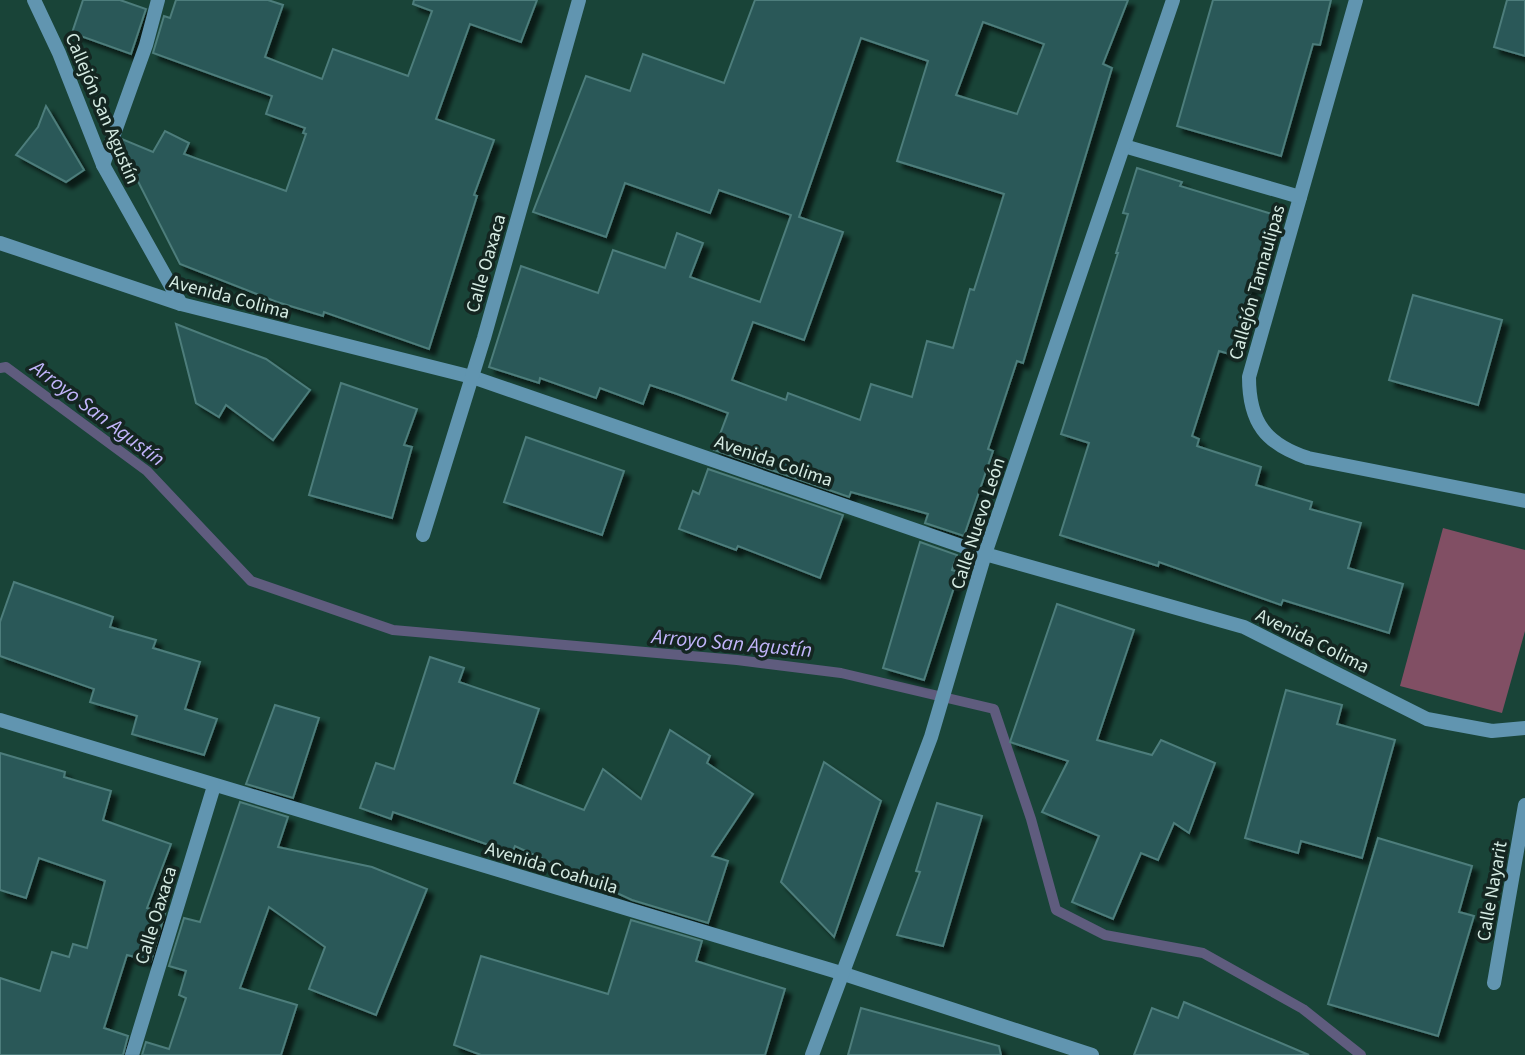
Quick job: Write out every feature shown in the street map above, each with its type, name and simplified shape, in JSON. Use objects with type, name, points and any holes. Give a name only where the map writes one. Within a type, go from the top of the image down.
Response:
[{"type":"street","name":"Callejón San Agustín","points":[[34,0],[59,53],[103,165],[181,304]]},
{"type":"street","points":[[103,165],[158,0]]},
{"type":"street","name":"Calle Oaxaca","points":[[423,535],[472,377],[579,0]]},
{"type":"street","name":"Calle Nuevo León","points":[[812,1055],[931,737],[985,554],[1173,0]]},
{"type":"street","name":"Callejón Tamaulipas","points":[[1356,0],[1250,377],[1253,410],[1269,438],[1288,451],[1308,458],[1525,501]]},
{"type":"street","points":[[1124,146],[1300,197]]},
{"type":"street","name":"Avenida Colima","points":[[0,243],[181,304],[472,377],[985,554],[1244,627],[1427,719],[1492,731],[1525,728]]},
{"type":"street","name":"Avenida Coahuila","points":[[0,720],[841,973],[1092,1055]]},
{"type":"street","name":"Calle Oaxaca","points":[[132,1055],[214,786]]},
{"type":"street","name":"Calle Nayarit","points":[[1494,983],[1525,805]]},
{"type":"shaded area","points":[[1443,528],[1525,550],[1525,631],[1502,713],[1400,686]]},
{"type":"building","points":[[83,0],[120,0],[146,9],[131,54],[72,33]]},
{"type":"building","points":[[176,0],[268,0],[283,5],[265,57],[322,79],[333,49],[408,76],[432,11],[413,4],[414,0],[537,0],[521,42],[470,24],[436,119],[494,140],[474,195],[477,196],[429,349],[324,312],[323,316],[277,302],[180,264],[120,146],[122,139],[153,152],[165,131],[189,143],[184,154],[286,191],[306,134],[303,133],[305,128],[266,114],[272,96],[153,53],[164,16],[170,18]]},
{"type":"building","points":[[755,0],[1128,0],[1103,64],[1112,68],[1023,363],[1017,361],[988,449],[993,451],[964,536],[925,523],[928,514],[851,492],[849,497],[714,450],[728,413],[677,394],[650,385],[643,404],[600,388],[596,398],[540,378],[539,383],[489,367],[521,266],[598,293],[613,250],[665,268],[677,233],[703,243],[690,277],[760,302],[791,215],[719,190],[710,213],[625,183],[606,237],[533,212],[586,76],[630,91],[643,54],[724,83]],"holes":[[[983,22],[1044,44],[1017,114],[956,95]],[[861,38],[928,61],[897,161],[1004,194],[974,290],[970,289],[953,348],[927,341],[912,397],[871,384],[860,420],[788,393],[786,400],[732,380],[753,322],[804,340],[843,232],[799,217]]]},
{"type":"building","points":[[1213,0],[1331,0],[1320,45],[1313,44],[1281,156],[1177,126]]},
{"type":"building","points":[[1507,0],[1525,0],[1525,56],[1494,47]]},
{"type":"building","points":[[46,106],[84,170],[66,182],[16,155],[38,127]]},
{"type":"building","points":[[1137,168],[1182,182],[1180,186],[1272,214],[1233,355],[1219,351],[1192,436],[1199,439],[1197,446],[1261,467],[1256,485],[1312,502],[1310,509],[1361,523],[1348,568],[1403,584],[1389,633],[1283,600],[1281,605],[1159,562],[1158,566],[1060,535],[1089,443],[1061,434],[1118,253],[1128,214],[1123,213]]},
{"type":"building","points":[[1413,295],[1502,320],[1478,405],[1389,380]]},
{"type":"building","points":[[176,324],[266,359],[310,390],[273,440],[226,405],[219,417],[196,403]]},
{"type":"building","points":[[341,383],[417,409],[404,445],[412,447],[392,518],[309,495]]},
{"type":"building","points":[[526,437],[624,471],[602,535],[504,502]]},
{"type":"building","points":[[708,469],[843,515],[820,578],[738,546],[736,550],[679,529],[693,491],[699,494]]},
{"type":"building","points":[[920,542],[957,555],[952,570],[959,572],[924,680],[883,668]]},
{"type":"building","points":[[14,582],[113,617],[110,627],[156,640],[153,648],[200,662],[185,709],[217,719],[204,755],[132,734],[137,716],[90,702],[94,689],[0,656],[0,622]]},
{"type":"building","points":[[1057,604],[1134,630],[1097,740],[1152,755],[1161,740],[1215,763],[1189,833],[1174,823],[1158,860],[1141,853],[1113,919],[1072,902],[1099,836],[1042,812],[1068,761],[1010,742]]},
{"type":"building","points":[[430,657],[464,668],[459,682],[539,709],[514,783],[584,810],[603,769],[641,799],[670,730],[710,756],[707,763],[753,794],[712,856],[728,861],[708,923],[632,900],[515,846],[512,853],[393,812],[391,819],[360,808],[376,763],[394,769]]},
{"type":"building","points":[[1286,690],[1342,705],[1337,724],[1395,740],[1362,858],[1301,841],[1298,853],[1245,838]]},
{"type":"building","points":[[275,705],[319,718],[293,798],[246,784]]},
{"type":"building","points":[[0,753],[65,772],[64,777],[111,791],[103,820],[171,844],[147,908],[165,913],[151,961],[127,955],[104,1028],[128,1036],[123,1055],[0,1055],[0,978],[40,991],[52,952],[69,957],[73,944],[87,948],[105,881],[39,858],[26,898],[0,890]]},
{"type":"building","points":[[824,762],[881,801],[834,937],[781,882]]},
{"type":"building","points":[[240,802],[288,817],[278,847],[372,867],[427,889],[376,1015],[309,989],[325,947],[269,907],[240,988],[297,1005],[281,1055],[142,1055],[146,1042],[169,1049],[186,998],[179,995],[186,971],[169,966],[184,918],[200,922]]},
{"type":"building","points":[[937,803],[982,816],[943,946],[897,935],[920,872],[916,871]]},
{"type":"building","points":[[1378,838],[1472,866],[1459,912],[1474,916],[1438,1036],[1328,1004]]},
{"type":"building","points":[[631,920],[702,941],[696,961],[785,989],[765,1055],[481,1055],[454,1045],[481,956],[608,994]]},
{"type":"building","points":[[1184,1002],[1309,1055],[1134,1055],[1152,1008],[1178,1018]]},
{"type":"building","points":[[861,1008],[999,1046],[1001,1055],[848,1055]]},
{"type":"waterway","name":"Arroyo San Agustín","points":[[0,368],[6,367],[147,471],[251,581],[393,630],[737,660],[841,673],[994,709],[1031,819],[1056,910],[1105,935],[1203,953],[1303,1009],[1361,1055]]}]
